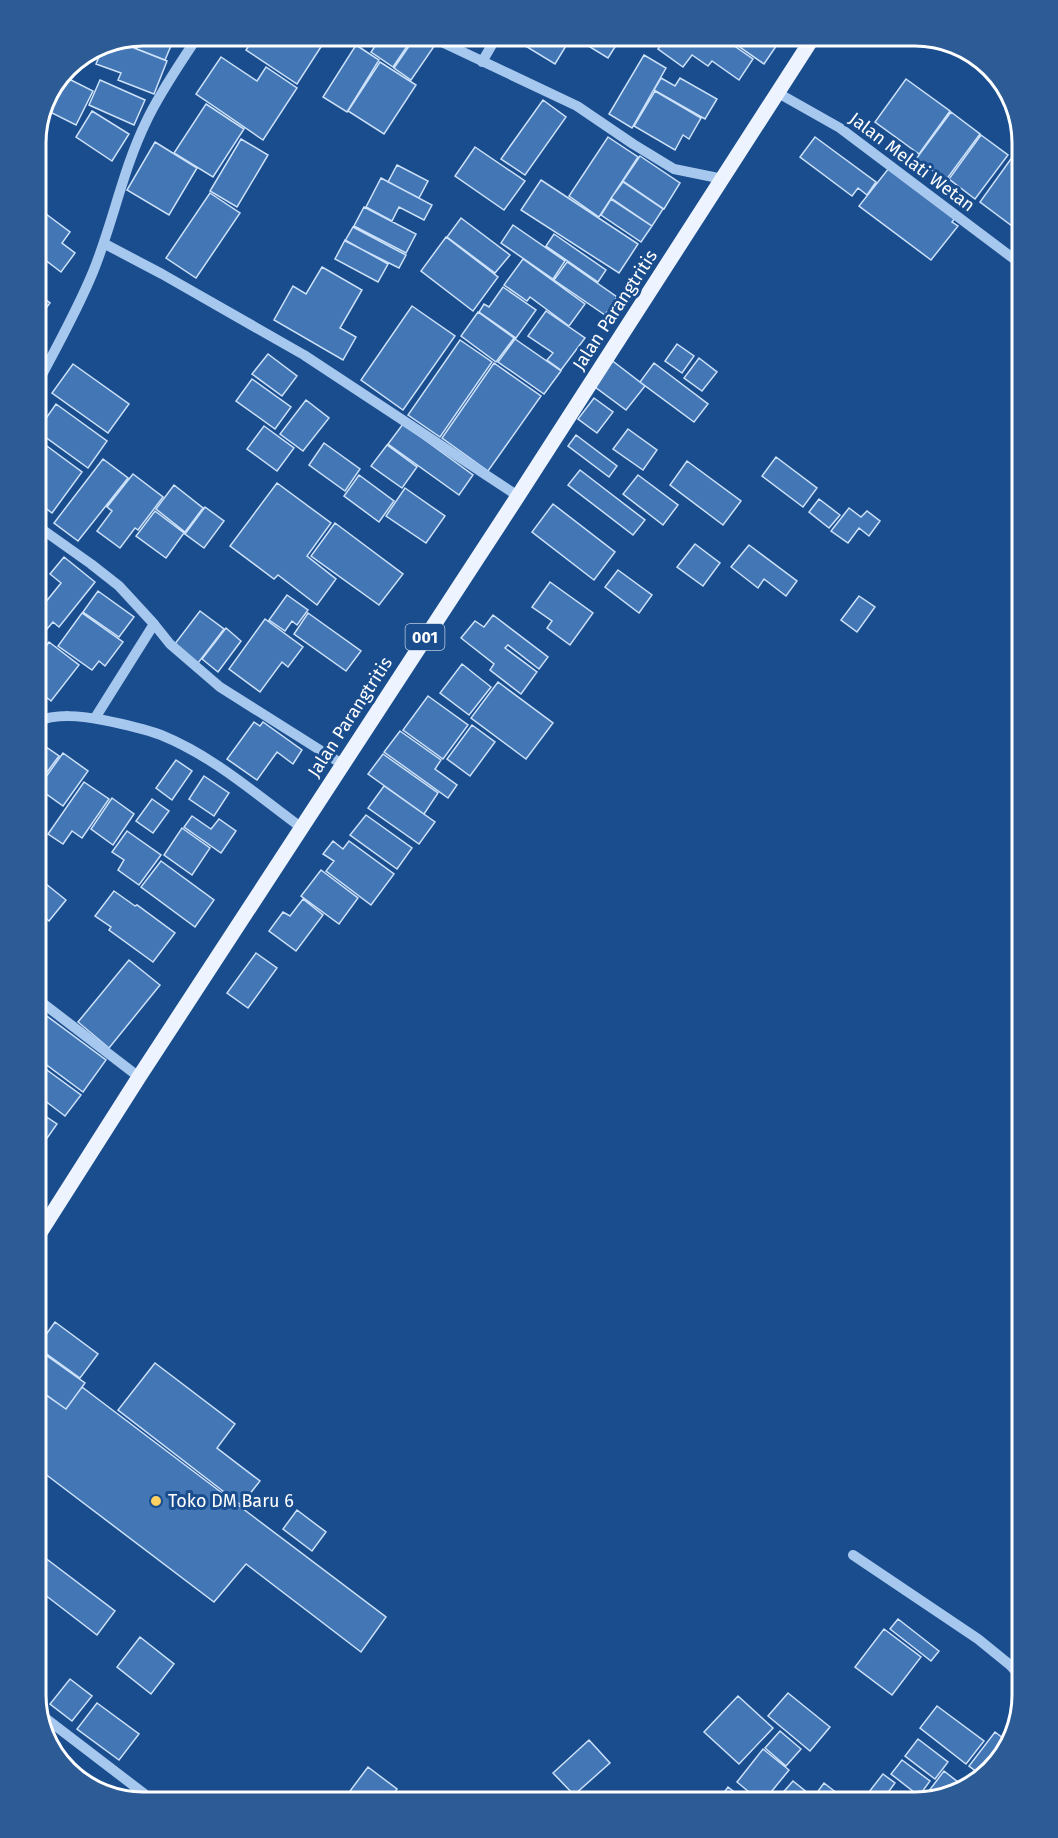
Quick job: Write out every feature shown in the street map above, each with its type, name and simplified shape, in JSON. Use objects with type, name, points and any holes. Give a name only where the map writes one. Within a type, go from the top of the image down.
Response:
[{"type":"main road","name":"Jalan Parangtritis","points":[[46,1223],[807,47]]},
{"type":"street","points":[[47,366],[78,307],[105,244],[128,169],[146,121],[192,46]]},
{"type":"street","points":[[450,46],[577,106],[674,169],[723,179]]},
{"type":"street","points":[[482,62],[490,46]]},
{"type":"street","name":"Jalan Melati Wetan","points":[[777,93],[840,128],[1012,257]]},
{"type":"street","points":[[105,244],[304,355],[518,496]]},
{"type":"street","points":[[47,533],[119,586],[170,644],[220,687],[342,764]]},
{"type":"street","points":[[94,718],[154,624]]},
{"type":"street","points":[[47,719],[55,716],[94,718],[134,726],[161,735],[184,746],[235,779],[302,828]]},
{"type":"street","points":[[46,1006],[139,1077]]},
{"type":"street","points":[[853,1555],[978,1639],[1012,1667]]},
{"type":"street","points":[[51,1722],[141,1791]]},
{"type":"building","points":[[143,46],[171,46],[165,60],[137,49]]},
{"type":"building","points":[[248,46],[321,46],[297,84],[246,50]]},
{"type":"building","points":[[355,46],[379,60],[347,112],[323,97]]},
{"type":"building","points":[[375,46],[407,46],[393,67],[371,52]]},
{"type":"building","points":[[409,46],[434,46],[411,80],[394,68]]},
{"type":"building","points":[[526,46],[566,47],[555,64]]},
{"type":"building","points":[[134,47],[167,61],[154,94],[118,80],[121,73],[96,64],[99,58],[124,48]]},
{"type":"building","points":[[589,47],[615,47],[608,58]]},
{"type":"building","points":[[660,47],[735,47],[753,59],[739,80],[712,61],[708,66],[692,55],[683,67],[658,49]]},
{"type":"building","points":[[739,47],[776,47],[764,64]]},
{"type":"building","points":[[644,55],[666,68],[632,128],[609,114]]},
{"type":"building","points":[[221,57],[257,81],[266,67],[297,88],[263,140],[196,94]]},
{"type":"building","points":[[380,62],[416,85],[384,134],[348,111]]},
{"type":"building","points":[[661,78],[675,86],[680,78],[717,99],[705,119],[654,90]]},
{"type":"building","points":[[906,79],[950,111],[919,154],[875,122]]},
{"type":"building","points":[[70,80],[93,91],[76,125],[52,113],[56,100]]},
{"type":"building","points":[[100,80],[145,100],[134,125],[89,105]]},
{"type":"building","points":[[655,91],[701,118],[689,139],[683,135],[675,150],[634,126]]},
{"type":"building","points":[[543,100],[566,117],[525,175],[501,159]]},
{"type":"building","points":[[206,104],[244,129],[213,177],[174,153]]},
{"type":"building","points":[[92,111],[129,134],[112,161],[76,137]]},
{"type":"building","points":[[951,112],[980,134],[946,180],[916,159]]},
{"type":"building","points":[[981,135],[1008,155],[975,199],[949,179]]},
{"type":"building","points":[[608,137],[638,157],[599,217],[569,196]]},
{"type":"building","points":[[815,137],[876,182],[867,195],[858,188],[852,196],[800,157]]},
{"type":"building","points":[[241,139],[268,155],[237,207],[210,191]]},
{"type":"building","points":[[155,142],[197,168],[169,215],[127,190]]},
{"type":"building","points":[[475,147],[525,181],[504,210],[455,176]]},
{"type":"building","points":[[640,156],[680,183],[664,209],[623,181]]},
{"type":"building","points":[[1012,157],[1012,226],[980,202]]},
{"type":"building","points":[[397,165],[428,181],[419,198],[388,182]]},
{"type":"building","points":[[889,168],[955,218],[952,222],[958,226],[931,260],[859,206]]},
{"type":"building","points":[[381,178],[432,205],[424,220],[399,207],[392,221],[366,207]]},
{"type":"building","points":[[541,180],[638,244],[619,273],[521,210]]},
{"type":"building","points":[[623,182],[663,209],[652,226],[611,198]]},
{"type":"building","points":[[210,193],[240,213],[196,278],[166,258]]},
{"type":"building","points":[[611,199],[652,226],[641,242],[601,215]]},
{"type":"building","points":[[364,207],[416,234],[406,253],[354,226]]},
{"type":"building","points":[[47,215],[70,232],[62,243],[75,253],[61,272],[47,261]]},
{"type":"building","points":[[461,218],[510,255],[495,273],[447,237]]},
{"type":"building","points":[[513,225],[565,261],[553,279],[501,243]]},
{"type":"building","points":[[353,227],[406,255],[399,268],[345,241]]},
{"type":"building","points":[[554,234],[606,270],[598,282],[546,246]]},
{"type":"building","points":[[446,237],[498,277],[473,311],[421,271]]},
{"type":"building","points":[[345,240],[388,264],[378,282],[335,259]]},
{"type":"building","points":[[523,259],[585,304],[569,326],[530,297],[527,301],[504,285]]},
{"type":"building","points":[[567,262],[617,297],[605,315],[554,280]]},
{"type":"building","points":[[322,267],[362,290],[340,328],[356,337],[343,360],[274,320],[293,286],[306,294]]},
{"type":"building","points":[[503,287],[536,310],[516,338],[479,312],[484,304],[489,307]]},
{"type":"building","points":[[412,306],[455,336],[403,410],[361,380]]},
{"type":"building","points":[[546,311],[585,338],[561,370],[547,360],[553,353],[528,336]]},
{"type":"building","points":[[478,312],[514,338],[496,362],[461,336]]},
{"type":"building","points":[[515,339],[561,371],[544,394],[498,362]]},
{"type":"building","points":[[460,340],[492,362],[440,437],[408,415]]},
{"type":"building","points":[[677,344],[694,356],[682,373],[665,361]]},
{"type":"building","points":[[268,354],[297,376],[282,396],[252,374]]},
{"type":"building","points":[[699,358],[717,372],[702,391],[684,378]]},
{"type":"building","points":[[610,359],[645,386],[626,410],[591,384]]},
{"type":"building","points":[[494,363],[541,396],[488,471],[442,438]]},
{"type":"building","points":[[654,363],[708,404],[694,422],[640,382]]},
{"type":"building","points":[[73,364],[129,404],[108,433],[52,393]]},
{"type":"building","points":[[252,379],[291,407],[275,429],[236,401]]},
{"type":"building","points":[[594,398],[613,412],[597,433],[578,419]]},
{"type":"building","points":[[306,400],[329,418],[303,451],[280,434]]},
{"type":"building","points":[[56,404],[107,441],[88,468],[47,438],[47,417]]},
{"type":"building","points":[[403,424],[473,475],[459,495],[388,444]]},
{"type":"building","points":[[264,426],[294,448],[277,471],[247,449]]},
{"type":"building","points":[[628,429],[657,450],[643,470],[613,449]]},
{"type":"building","points":[[576,435],[617,466],[609,477],[568,446]]},
{"type":"building","points":[[324,443],[360,469],[345,491],[309,465]]},
{"type":"building","points":[[387,445],[417,467],[402,488],[371,466]]},
{"type":"building","points":[[47,446],[82,472],[52,513],[47,509]]},
{"type":"building","points":[[776,457],[817,488],[803,507],[762,476]]},
{"type":"building","points":[[103,459],[128,478],[78,541],[54,523]]},
{"type":"building","points":[[687,461],[741,501],[723,525],[670,485]]},
{"type":"building","points":[[580,470],[645,520],[633,535],[568,485]]},
{"type":"building","points":[[133,474],[163,497],[138,530],[135,528],[120,548],[97,531],[112,511],[107,507]]},
{"type":"building","points":[[359,475],[394,501],[379,522],[344,496]]},
{"type":"building","points":[[638,475],[678,505],[663,525],[623,494]]},
{"type":"building","points":[[277,483],[331,523],[307,556],[336,579],[317,605],[278,575],[274,579],[230,546]]},
{"type":"building","points":[[174,485],[203,508],[185,532],[156,509]]},
{"type":"building","points":[[405,488],[445,516],[426,543],[386,516]]},
{"type":"building","points":[[819,499],[840,515],[829,528],[809,512]]},
{"type":"building","points":[[553,504],[615,552],[594,580],[532,532]]},
{"type":"building","points":[[205,507],[224,521],[204,548],[185,534]]},
{"type":"building","points":[[849,508],[861,517],[867,511],[880,521],[869,536],[859,528],[848,543],[831,531]]},
{"type":"building","points":[[155,511],[184,533],[166,558],[136,536]]},
{"type":"building","points":[[335,523],[403,574],[379,605],[311,556]]},
{"type":"building","points":[[695,544],[720,563],[703,586],[677,567]]},
{"type":"building","points":[[749,545],[797,581],[786,596],[764,579],[758,588],[731,567]]},
{"type":"building","points":[[64,557],[95,582],[59,627],[53,622],[47,629],[47,601],[61,583],[50,574]]},
{"type":"building","points":[[618,570],[652,595],[639,613],[605,587]]},
{"type":"building","points":[[550,582],[593,613],[570,645],[547,628],[552,621],[532,607]]},
{"type":"building","points":[[98,591],[134,617],[119,637],[83,612]]},
{"type":"building","points":[[287,595],[308,610],[297,625],[292,621],[285,631],[269,620]]},
{"type":"building","points":[[859,596],[875,607],[857,632],[841,620]]},
{"type":"building","points":[[200,611],[224,629],[198,663],[174,645]]},
{"type":"building","points":[[82,613],[123,642],[105,666],[99,661],[92,670],[58,646]]},
{"type":"building","points":[[308,613],[361,651],[346,671],[294,634]]},
{"type":"building","points":[[493,615],[548,657],[539,669],[508,645],[505,648],[537,672],[521,694],[490,670],[494,664],[461,638],[475,621],[484,627]]},
{"type":"building","points":[[265,619],[303,647],[288,667],[282,662],[260,692],[229,669]]},
{"type":"building","points":[[226,628],[241,641],[218,672],[202,659]]},
{"type":"building","points":[[49,642],[79,665],[51,701],[47,698],[47,645]]},
{"type":"building","points":[[462,664],[491,687],[469,715],[440,693]]},
{"type":"building","points":[[498,682],[553,723],[526,759],[471,718]]},
{"type":"building","points":[[428,696],[468,725],[443,759],[403,730]]},
{"type":"building","points":[[254,722],[260,726],[263,722],[302,750],[293,764],[277,752],[257,780],[227,759]]},
{"type":"building","points":[[472,725],[495,742],[470,776],[447,759]]},
{"type":"building","points":[[400,731],[441,760],[435,769],[457,785],[448,798],[384,752]]},
{"type":"building","points":[[47,747],[59,756],[47,773]]},
{"type":"building","points":[[63,753],[88,771],[63,806],[47,794],[47,776]]},
{"type":"building","points":[[383,754],[438,793],[424,814],[368,774]]},
{"type":"building","points":[[176,760],[192,771],[172,800],[156,788]]},
{"type":"building","points":[[204,776],[229,793],[214,816],[189,799]]},
{"type":"building","points":[[84,782],[109,799],[82,838],[72,831],[63,844],[48,834]]},
{"type":"building","points":[[384,786],[435,822],[419,844],[368,808]]},
{"type":"building","points":[[112,798],[134,814],[113,845],[91,829]]},
{"type":"building","points":[[152,799],[169,811],[153,833],[136,821]]},
{"type":"building","points":[[366,815],[412,848],[397,869],[350,835]]},
{"type":"building","points":[[192,816],[211,829],[219,819],[236,831],[221,853],[184,827]]},
{"type":"building","points":[[182,828],[210,848],[192,875],[164,855]]},
{"type":"building","points":[[127,831],[161,855],[139,885],[118,870],[124,860],[112,852]]},
{"type":"building","points":[[333,841],[343,849],[349,841],[394,874],[371,905],[326,871],[334,861],[323,854]]},
{"type":"building","points":[[161,861],[214,900],[195,927],[141,887]]},
{"type":"building","points":[[321,870],[358,898],[339,924],[301,896]]},
{"type":"building","points":[[47,884],[66,900],[49,921],[46,919]]},
{"type":"building","points":[[114,891],[175,933],[153,962],[109,930],[111,927],[95,916]]},
{"type":"building","points":[[303,899],[323,915],[296,951],[269,931],[283,912],[290,916]]},
{"type":"building","points":[[256,953],[277,968],[248,1008],[227,993]]},
{"type":"building","points":[[129,960],[160,985],[109,1048],[78,1022]]},
{"type":"building","points":[[46,1016],[106,1060],[83,1092],[46,1065]]},
{"type":"building","points":[[46,1070],[81,1095],[65,1116],[46,1102]]},
{"type":"building","points":[[46,1117],[57,1124],[46,1139]]},
{"type":"building","points":[[55,1322],[98,1354],[80,1378],[46,1354],[46,1334]]},
{"type":"building","points":[[46,1355],[85,1383],[66,1409],[46,1395]]},
{"type":"building","points":[[155,1363],[235,1424],[217,1448],[260,1481],[241,1505],[118,1410]]},
{"type":"building","name":"Toko DM Baru 6","points":[[82,1387],[386,1617],[361,1652],[246,1564],[214,1602],[46,1475],[46,1395],[66,1409]]},
{"type":"building","points":[[297,1510],[326,1532],[312,1551],[283,1529]]},
{"type":"building","points":[[46,1559],[115,1611],[97,1635],[46,1596]]},
{"type":"building","points":[[898,1619],[939,1651],[931,1661],[890,1629]]},
{"type":"building","points":[[884,1629],[921,1657],[892,1695],[855,1667]]},
{"type":"building","points":[[140,1637],[174,1664],[151,1694],[117,1667]]},
{"type":"building","points":[[70,1679],[92,1696],[72,1721],[50,1704]]},
{"type":"building","points":[[788,1693],[830,1727],[810,1751],[768,1716]]},
{"type":"building","points":[[738,1696],[773,1728],[739,1764],[704,1732]]},
{"type":"building","points":[[97,1703],[139,1734],[119,1760],[77,1729]]},
{"type":"building","points":[[937,1706],[984,1741],[966,1764],[920,1728]]},
{"type":"building","points":[[780,1731],[801,1749],[786,1766],[765,1748]]},
{"type":"building","points":[[995,1732],[1002,1737],[992,1754],[975,1771],[969,1766]]},
{"type":"building","points":[[918,1739],[948,1762],[935,1779],[905,1756]]},
{"type":"building","points":[[589,1740],[610,1763],[578,1792],[571,1792],[553,1773]]},
{"type":"building","points":[[763,1749],[789,1770],[771,1792],[749,1792],[737,1782]]},
{"type":"building","points":[[902,1760],[930,1781],[923,1791],[914,1792],[891,1774]]},
{"type":"building","points":[[368,1767],[397,1789],[395,1791],[350,1791]]},
{"type":"building","points":[[944,1771],[958,1782],[934,1790],[929,1791]]},
{"type":"building","points":[[883,1774],[895,1783],[888,1792],[869,1792]]},
{"type":"building","points":[[793,1781],[806,1792],[784,1792]]},
{"type":"building","points":[[824,1783],[835,1792],[817,1792]]},
{"type":"building","points":[[728,1787],[734,1792],[725,1792]]},
{"type":"place","name":"Toko DM Baru 6","points":[[156,1501]]}]
